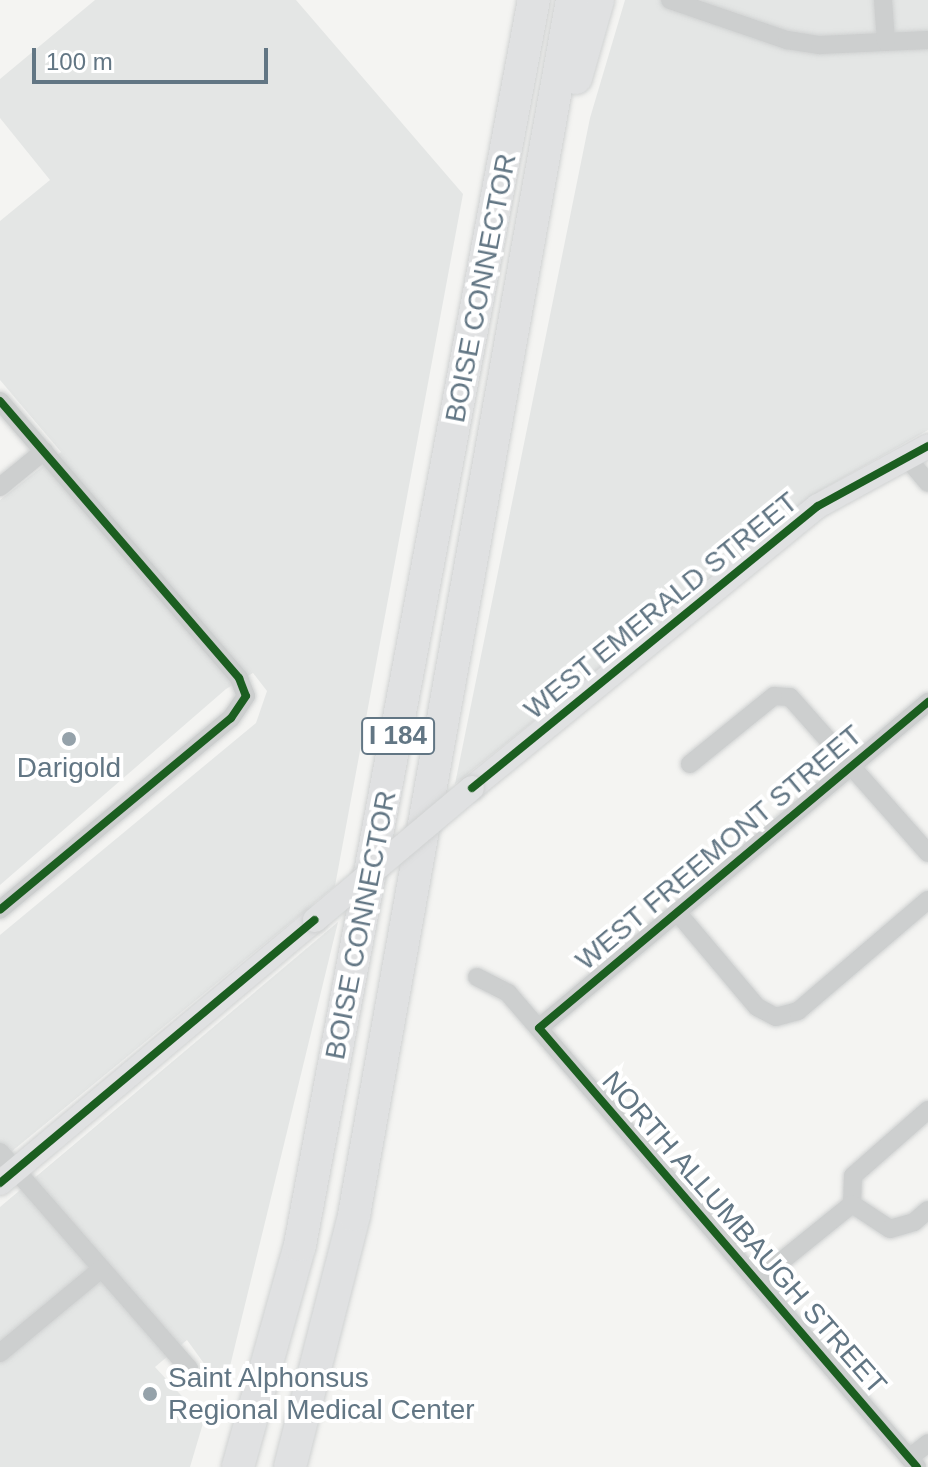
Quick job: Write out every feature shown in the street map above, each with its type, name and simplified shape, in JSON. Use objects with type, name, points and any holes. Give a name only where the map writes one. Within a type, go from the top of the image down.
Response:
[{"type":"highway","name":"BOISE CONNECTOR","points":[[238,1467],[300,1245],[534,0]]},
{"type":"highway","name":"BOISE CONNECTOR","points":[[290,1467],[354,1215],[572,0]]},
{"type":"highway","points":[[522,266],[598,0]]},
{"type":"main road","name":"WEST EMERALD STREET","points":[[5,1169],[315,920],[798,521],[918,453]]},
{"type":"street","points":[[670,0],[787,40],[820,45],[928,40]]},
{"type":"street","points":[[883,0],[886,42]]},
{"type":"street","points":[[0,401],[239,678],[246,696],[231,718],[0,910]]},
{"type":"street","points":[[0,487],[44,451]]},
{"type":"street","points":[[918,453],[928,483]]},
{"type":"street","points":[[690,764],[774,696],[790,697],[928,853]]},
{"type":"street","name":"WEST FREEMONT STREET","points":[[539,1028],[928,702]]},
{"type":"street","points":[[677,912],[757,1007],[776,1017],[798,1011],[928,900]]},
{"type":"street","name":"NORTH ALLUMBAUGH STREET","points":[[477,977],[508,993],[913,1463]]},
{"type":"street","points":[[757,1281],[852,1204],[853,1176],[928,1110]]},
{"type":"street","points":[[5,1169],[101,1269],[189,1369]]},
{"type":"street","points":[[852,1204],[890,1229],[914,1222],[928,1210]]},
{"type":"street","points":[[0,1353],[101,1269]]},
{"type":"street","points":[[913,1463],[928,1443]]},
{"type":"shaded area","points":[[95,0],[296,0],[463,194],[335,886],[0,1161],[0,935],[256,723],[267,691],[253,673],[226,689],[0,885],[0,500],[61,452],[0,380],[0,221],[50,180],[0,118],[0,79]]},
{"type":"shaded area","points":[[625,0],[928,0],[928,430],[823,489],[455,784],[590,118]]},
{"type":"shaded area","points":[[338,922],[224,1391],[187,1340],[155,1367],[204,1420],[190,1467],[0,1467],[0,1207]]},
{"type":"cycle path","points":[[0,401],[239,678],[246,696],[231,718],[0,910]]},
{"type":"cycle path","points":[[472,788],[818,506],[928,446]]},
{"type":"cycle path","points":[[917,1467],[539,1028],[928,702]]},
{"type":"cycle path","points":[[0,1183],[315,920]]},
{"type":"place","name":"Darigold","points":[[69,739]]},
{"type":"place","name":"Saint Alphonsus Regional Medical Center","points":[[150,1394]]}]
